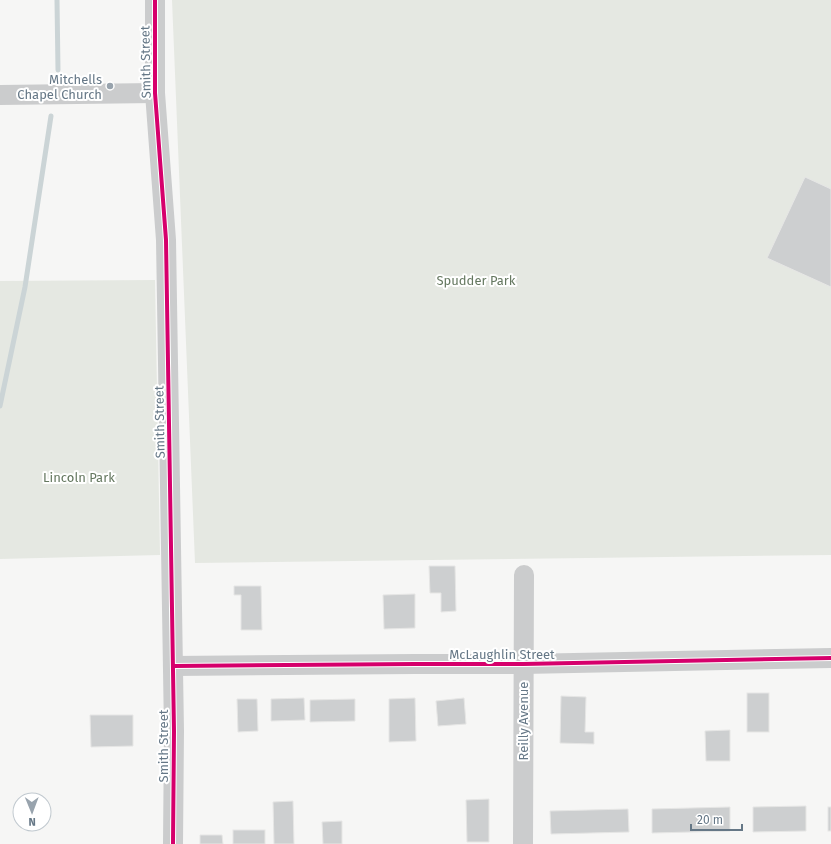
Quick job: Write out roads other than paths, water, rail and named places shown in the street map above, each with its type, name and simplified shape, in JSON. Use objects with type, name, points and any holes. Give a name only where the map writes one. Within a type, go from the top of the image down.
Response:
[{"type":"street","name":"Smith Street","points":[[155,0],[155,93],[166,240],[174,731],[173,844]]},
{"type":"street","points":[[0,95],[155,93]]},
{"type":"street","name":"Reilly Avenue","points":[[524,575],[524,844]]},
{"type":"street","name":"McLaughlin Street","points":[[173,666],[524,664],[831,658]]},
{"type":"waterway","points":[[57,0],[58,70]]},
{"type":"waterway","points":[[0,406],[25,287],[51,116]]},
{"type":"place","name":"Mitchells Chapel Church","points":[[110,86]]},
{"type":"park label","name":"Spudder Park","points":[[476,280]]},
{"type":"park label","name":"Lincoln Park","points":[[79,477]]}]
